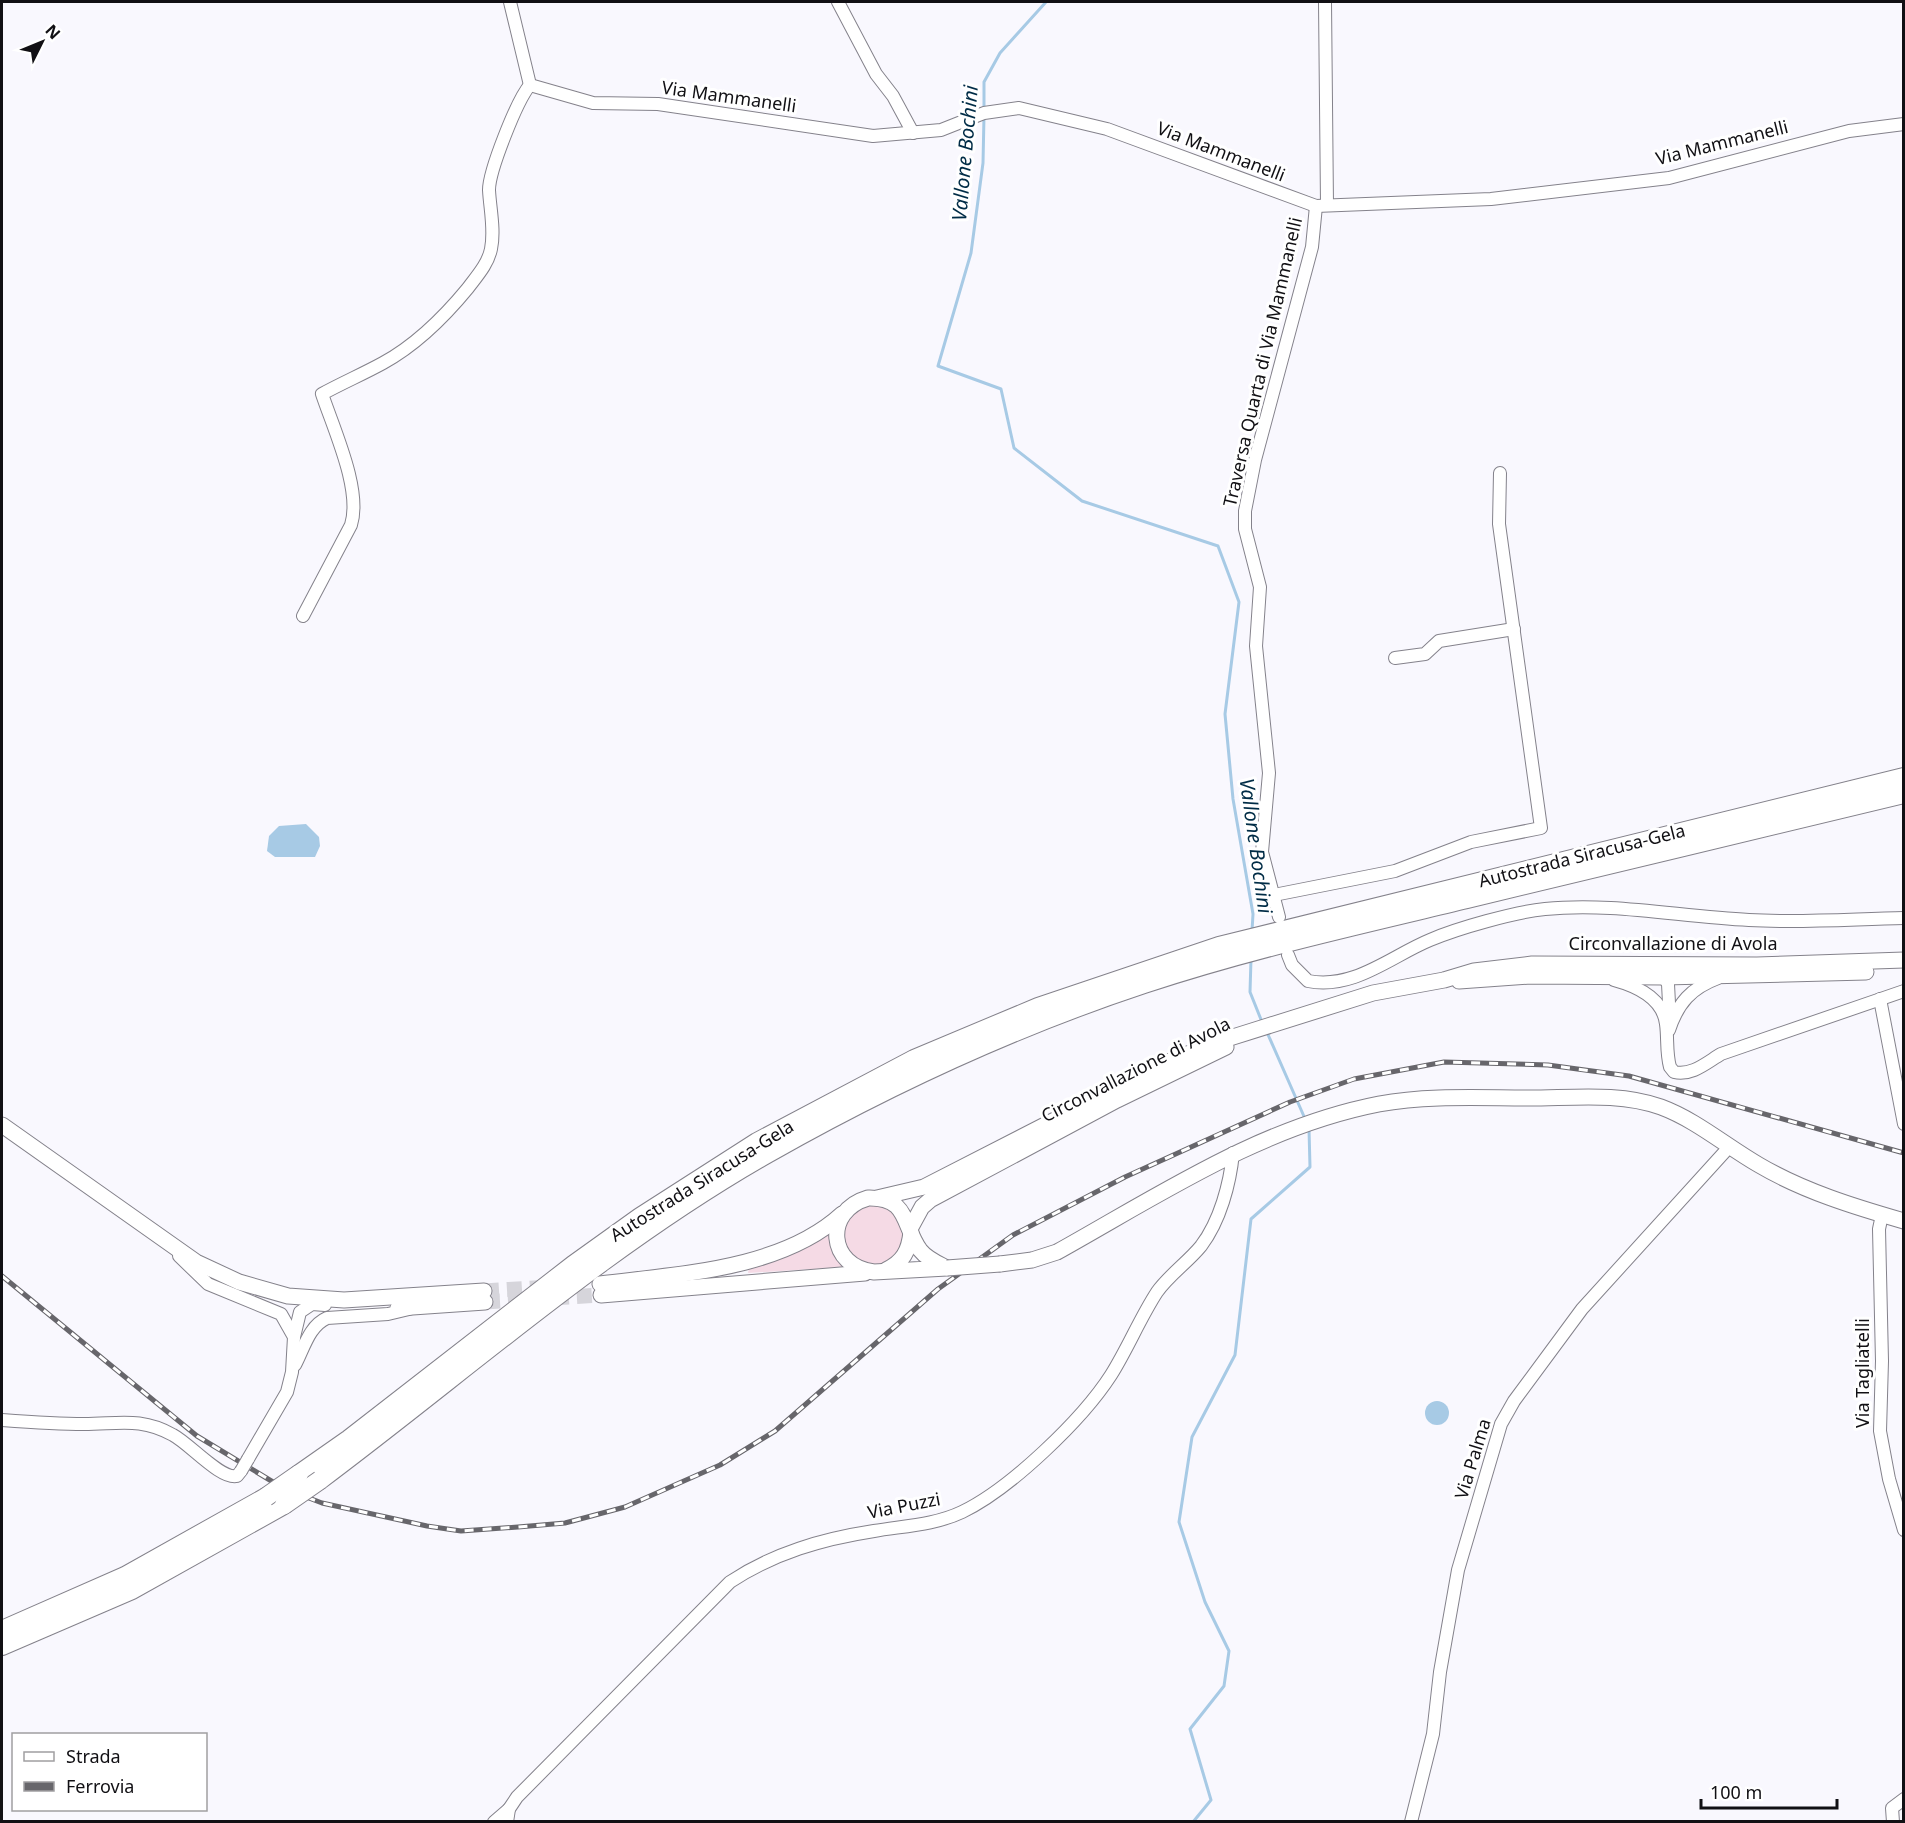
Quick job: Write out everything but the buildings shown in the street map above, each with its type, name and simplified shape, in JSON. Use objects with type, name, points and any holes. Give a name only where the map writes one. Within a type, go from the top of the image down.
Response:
[{"type":"highway","name":"Autostrada Siracusa-Gela","points":[[1261,942],[1904,777]]},
{"type":"highway","name":"Autostrada Siracusa-Gela","points":[[1261,942],[1904,794]]},
{"type":"highway","points":[[1222,953],[1261,942]]},
{"type":"highway","name":"Autostrada Siracusa-Gela","points":[[2,1629],[125,1576],[266,1497],[349,1439],[573,1265],[640,1217],[757,1142],[914,1059],[1038,1007],[1222,953]]},
{"type":"highway","name":"Autostrada Siracusa-Gela","points":[[2,1646],[132,1590],[284,1505],[320,1480],[580,1279],[675,1213],[765,1155],[921,1073],[1222,953]]},
{"type":"main road","name":"Circonvallazione di Avola","points":[[1444,980],[1602,976],[1664,969],[1904,960]]},
{"type":"main road","name":"Circonvallazione di Avola","points":[[877,1198],[924,1187],[1168,1062],[1217,1042],[1374,993],[1444,980],[1474,971],[1532,964],[1664,969],[1725,975],[1904,971]]},
{"type":"main road","name":"Circonvallazione di Avola","points":[[911,1230],[922,1207],[930,1200],[1117,1100],[1221,1051],[1251,1032]]},
{"type":"main road","points":[[947,1268],[926,1256],[902,1211],[895,1205],[877,1198],[859,1201],[831,1224],[802,1241],[745,1263],[601,1290],[947,1268],[1032,1260],[1057,1252],[1233,1153],[1297,1125],[1381,1104],[1444,1098],[1609,1098],[1661,1107],[1730,1146],[1760,1166],[1812,1190],[1904,1221]]},
{"type":"main road","points":[[2,1125],[148,1228],[196,1262],[239,1282],[288,1296],[318,1299],[485,1296],[419,1307],[328,1310],[304,1307],[232,1290],[179,1256],[148,1228]]},
{"type":"main road","points":[[844,1212],[837,1229],[838,1247],[842,1255],[856,1268],[878,1272],[895,1266],[904,1257],[910,1245],[911,1230]]},
{"type":"street","points":[[303,616],[351,525],[355,510],[350,482],[322,394],[384,363],[402,350],[448,311],[480,273],[491,251],[493,239],[489,187],[516,110],[530,85],[510,2]]},
{"type":"street","points":[[838,2],[876,74],[893,96],[913,133]]},
{"type":"street","name":"Traversa Quarta di Via Mammanelli","points":[[1280,917],[1262,852],[1269,773],[1256,646],[1260,588],[1245,529],[1245,511],[1255,460],[1322,206],[1325,2]]},
{"type":"street","name":"Via Mammanelli","points":[[530,85],[593,103],[658,104],[873,136],[941,130],[984,113],[1019,108],[1107,129],[1322,206],[1491,199],[1668,178],[1848,131],[1904,124]]},
{"type":"street","points":[[1274,895],[1395,871],[1471,842],[1541,828],[1499,524],[1500,473]]},
{"type":"street","points":[[1395,658],[1425,654],[1439,641],[1514,629]]},
{"type":"street","points":[[1288,955],[1292,965],[1308,981],[1338,982],[1385,965],[1429,940],[1455,931],[1544,909],[1614,909],[1750,920],[1904,918]]},
{"type":"street","points":[[1664,969],[1662,985],[1668,1027],[1670,1067],[1674,1072],[1683,1074],[1695,1070],[1720,1054],[1904,991]]},
{"type":"street","points":[[1668,1027],[1680,1005],[1692,991],[1725,975]]},
{"type":"street","points":[[1602,976],[1644,991],[1662,1011],[1668,1027]]},
{"type":"street","points":[[1880,999],[1904,1124]]},
{"type":"street","name":"Via Palma","points":[[1411,1821],[1433,1734],[1440,1672],[1458,1570],[1501,1424],[1514,1401],[1582,1309],[1730,1146]]},
{"type":"street","name":"Via Puzzi","points":[[494,1821],[508,1815],[566,1745],[730,1582],[767,1561],[812,1543],[914,1526],[960,1513],[1007,1482],[1072,1425],[1110,1376],[1160,1289],[1200,1247],[1210,1232],[1232,1170],[1233,1153]]},
{"type":"street","name":"Via Tagliatelli","points":[[1882,1215],[1879,1229],[1882,1361],[1880,1431],[1892,1490],[1904,1530]]},
{"type":"street","points":[[179,1256],[208,1284],[280,1314],[300,1337]]},
{"type":"street","points":[[2,1420],[86,1424],[135,1422],[151,1425],[175,1436],[226,1476],[237,1476],[287,1392],[308,1314],[300,1302],[259,1293],[239,1282]]},
{"type":"street","points":[[304,1307],[312,1304],[369,1305],[395,1298]]},
{"type":"street","points":[[300,1337],[327,1317],[388,1314],[419,1307]]},
{"type":"street","points":[[1893,1821],[1892,1808],[1904,1799]]},
{"type":"shaded area","points":[[874,1205],[886,1207],[899,1218],[904,1235],[902,1247],[891,1260],[874,1265],[862,1263],[849,1252],[844,1235],[846,1223],[857,1210]]},
{"type":"shaded area","points":[[831,1231],[846,1267],[748,1273],[749,1268]]},
{"type":"water","points":[[306,824],[319,837],[320,846],[315,857],[275,857],[267,851],[269,836],[279,826]]},
{"type":"water","points":[[1437,1401],[1446,1404],[1449,1413],[1446,1422],[1437,1425],[1428,1422],[1425,1413],[1428,1404]]},
{"type":"waterway","name":"Vallone Bochini","points":[[984,109],[984,82],[1000,53],[1046,2]]},
{"type":"waterway","name":"Vallone Bochini","points":[[984,116],[983,163],[971,253],[938,366],[1001,389],[1014,448],[1082,501],[1218,546],[1239,602],[1225,714],[1233,799],[1253,914],[1252,931]]},
{"type":"waterway","name":"Vallone Bochini","points":[[1251,959],[1250,992],[1262,1022]]},
{"type":"waterway","name":"Vallone Bochini","points":[[1266,1030],[1306,1121]]},
{"type":"waterway","name":"Vallone Bochini","points":[[1193,1822],[1211,1800],[1190,1729],[1224,1686],[1229,1651],[1205,1602],[1179,1522],[1192,1437],[1235,1355],[1251,1219],[1310,1167],[1309,1129]]},
{"type":"tunnel","points":[[484,1291],[549,1287]]},
{"type":"tunnel","points":[[485,1302],[601,1295]]},
{"type":"railway","points":[[2,1276],[197,1436],[283,1488],[322,1503],[427,1526],[461,1531],[565,1523],[625,1507],[720,1465],[775,1431],[938,1289],[1013,1235],[1125,1177],[1290,1102],[1354,1079],[1444,1062],[1548,1065],[1629,1076],[1904,1153]]}]
